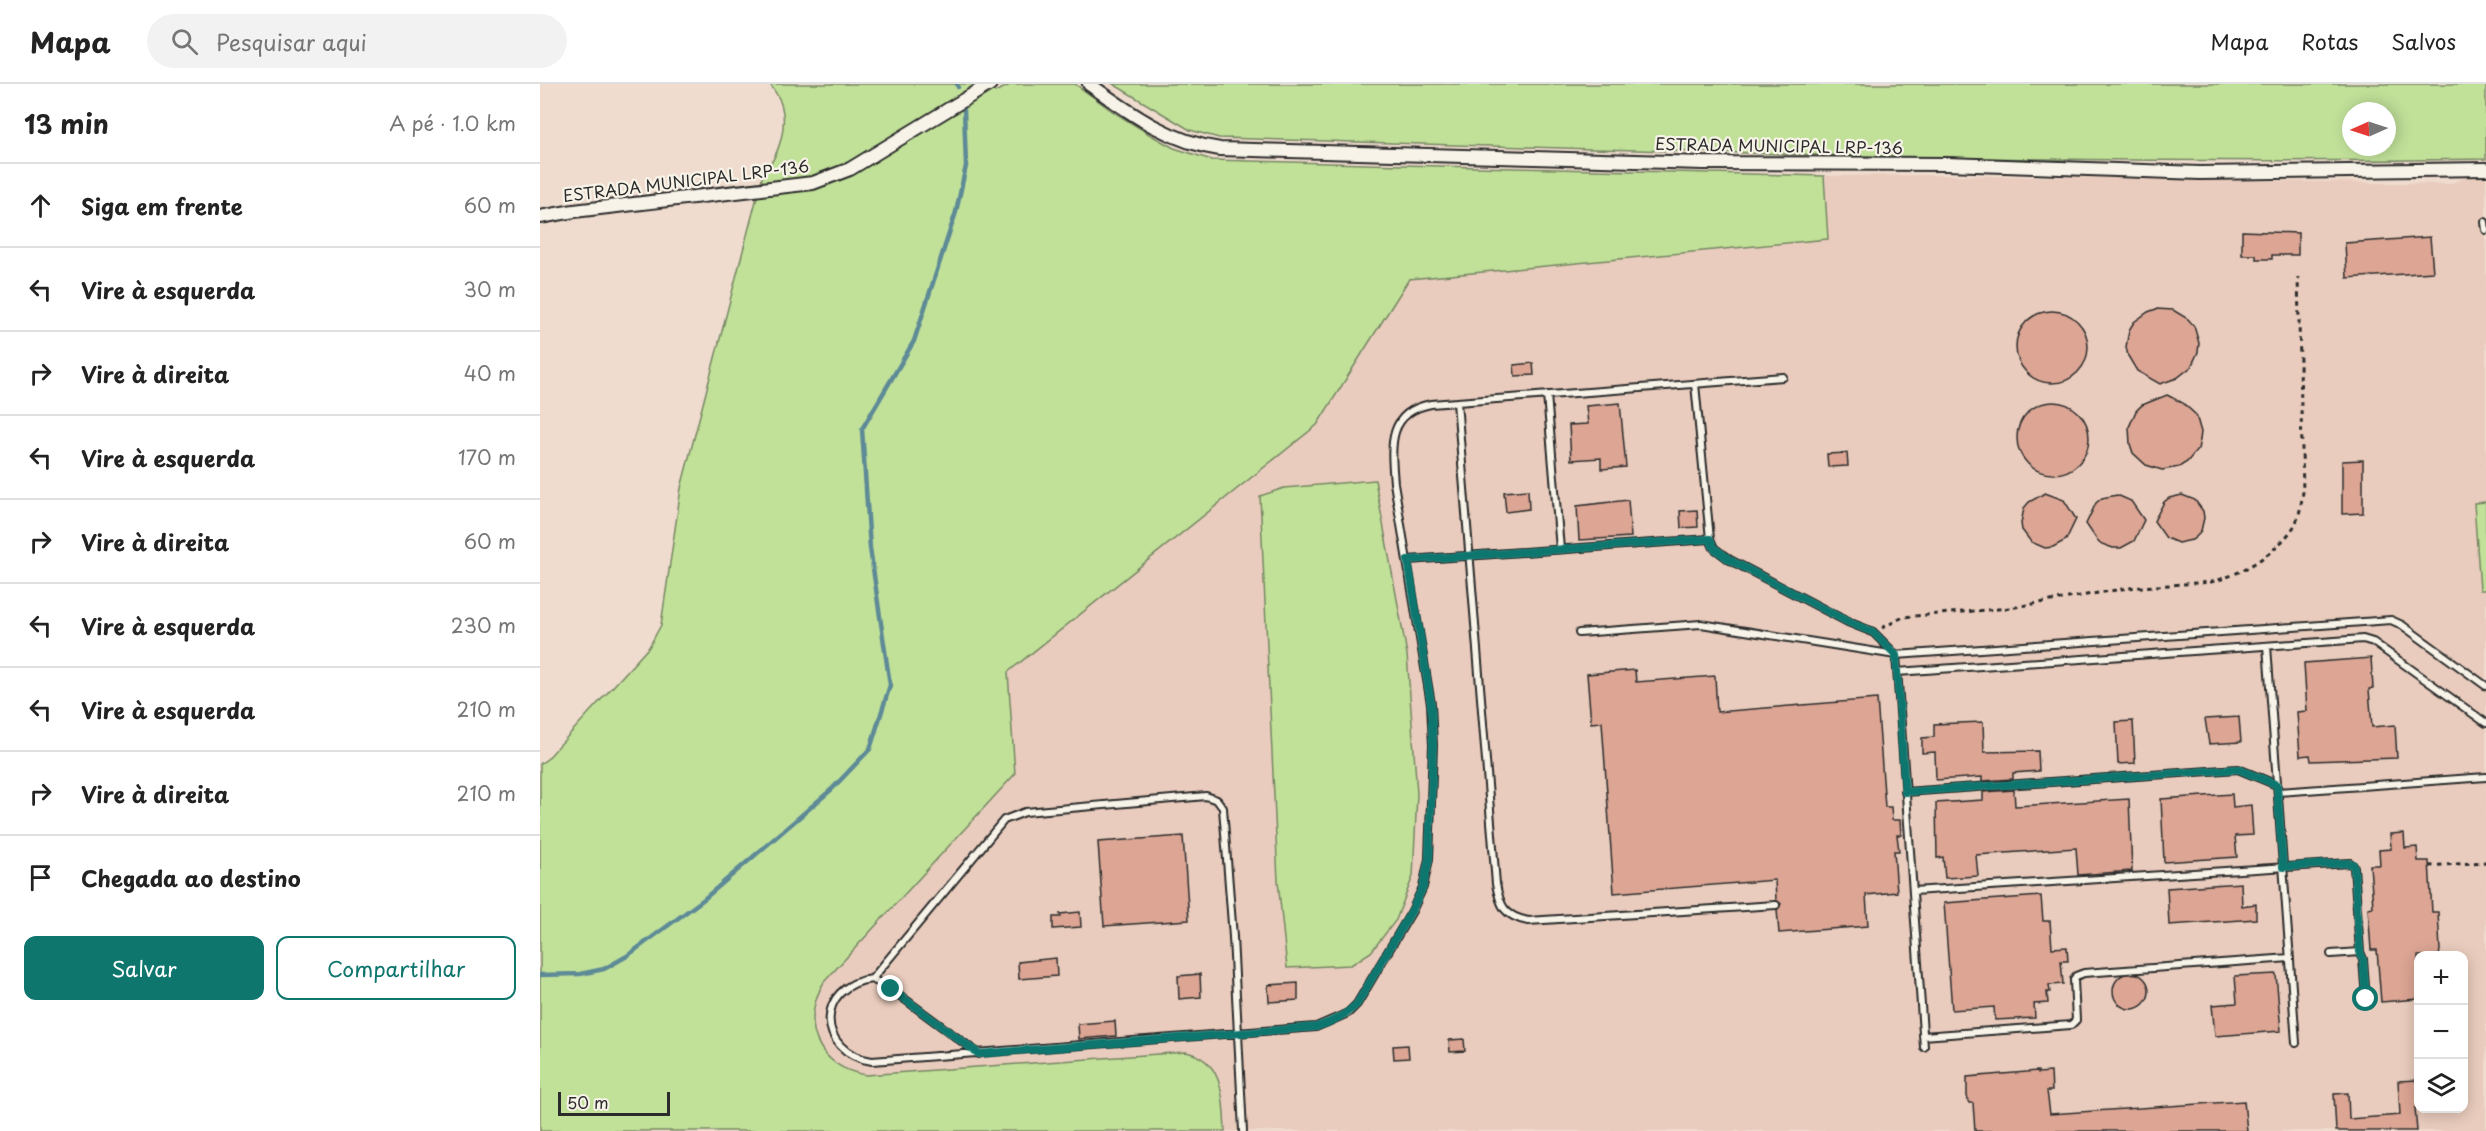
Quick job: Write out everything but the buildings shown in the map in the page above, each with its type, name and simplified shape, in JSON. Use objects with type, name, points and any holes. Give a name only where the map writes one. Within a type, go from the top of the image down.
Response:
[{"type":"street","name":"ESTRADA MUNICIPAL LRP-136","points":[[540,217],[813,183],[850,169],[990,84]]},
{"type":"street","name":"ESTRADA MUNICIPAL LRP-136","points":[[1089,84],[1154,128],[1178,139],[1220,149],[1703,163],[1947,165],[2200,172],[2486,169]]},
{"type":"lane","points":[[2486,222],[2486,230]]},
{"type":"lane","points":[[1243,1131],[1238,1032],[1223,808],[1217,800],[1206,796],[1025,812],[1004,820],[872,979],[845,988],[833,1003],[831,1028],[844,1051],[856,1059],[872,1062],[1238,1032],[1316,1027],[1348,1013],[1357,1004],[1404,926],[1423,887],[1429,859],[1432,720],[1393,472],[1393,440],[1398,423],[1414,408],[1457,402],[1783,377]]},
{"type":"lane","points":[[1695,384],[1710,539],[1714,548],[1730,560],[1848,622],[1873,632],[1896,655],[1924,1047]]},
{"type":"lane","points":[[1547,395],[1560,549]]},
{"type":"lane","points":[[1457,402],[1496,884],[1507,913],[1516,919],[1528,921],[1776,905]]},
{"type":"lane","points":[[1408,560],[1710,539]]},
{"type":"lane","points":[[1579,633],[1701,624],[1896,655],[2391,620],[2402,624],[2486,686]]},
{"type":"lane","points":[[1897,672],[2368,640],[2486,723]]},
{"type":"lane","points":[[2267,646],[2296,1043]]},
{"type":"lane","points":[[1905,792],[2238,769],[2277,788],[2486,777]]},
{"type":"lane","points":[[1913,891],[2353,864],[2366,999]]},
{"type":"lane","points":[[2331,954],[2360,952]]},
{"type":"lane","points":[[1923,1036],[2071,1025],[2075,1023],[2076,1018],[2074,980],[2076,976],[2084,973],[2290,958]]},
{"type":"lane","points":[[872,979],[891,989],[979,1054]]},
{"type":"path","points":[[1873,632],[1903,617],[2010,608],[2128,588],[2211,582],[2223,579],[2247,567],[2282,541],[2294,527],[2300,513],[2303,492],[2298,277]]},
{"type":"path","points":[[2429,867],[2486,862]]},
{"type":"shaded area","points":[[1950,175],[2449,184],[2465,178],[2486,177],[2486,502],[2474,503],[2480,590],[2486,590],[2486,1131],[1225,1131],[1222,1088],[1197,1054],[1186,1052],[866,1075],[842,1069],[827,1056],[819,1046],[812,1022],[813,1007],[824,983],[1015,774],[1008,672],[1317,425],[1409,279],[1827,239],[1824,176]]},
{"type":"green space","points":[[770,84],[991,84],[995,92],[1012,84],[1075,84],[1115,113],[1174,148],[1212,160],[1824,176],[1828,239],[1409,279],[1317,425],[1008,672],[1015,774],[824,982],[817,998],[813,1013],[814,1028],[825,1054],[849,1071],[866,1075],[1186,1052],[1199,1056],[1215,1072],[1219,1083],[1225,1131],[540,1131],[540,764],[649,647],[661,625],[681,488],[763,174],[774,158],[781,140],[783,110]]},
{"type":"green space","points":[[1113,84],[2486,84],[2486,159],[2328,161],[2011,159],[1219,138],[1190,130]]},
{"type":"green space","points":[[1375,480],[1407,654],[1417,794],[1413,876],[1396,920],[1371,952],[1351,965],[1287,968],[1278,881],[1260,496],[1284,488]]},
{"type":"green space","points":[[2486,502],[2486,590],[2480,590],[2474,503]]},
{"type":"waterway","points":[[540,975],[580,974],[604,969],[627,956],[704,899],[832,789],[870,749],[890,685],[870,548],[862,429],[914,341],[956,212],[966,166],[964,109]]},
{"type":"route","points":[[891,989],[979,1054],[1316,1027],[1348,1013],[1357,1004],[1404,926],[1423,887],[1429,859],[1433,745],[1431,704],[1408,560],[1710,539],[1714,548],[1730,560],[1848,622],[1873,632],[1896,655],[1905,792],[2238,769],[2277,785],[2283,867],[2353,864],[2366,999]]}]
